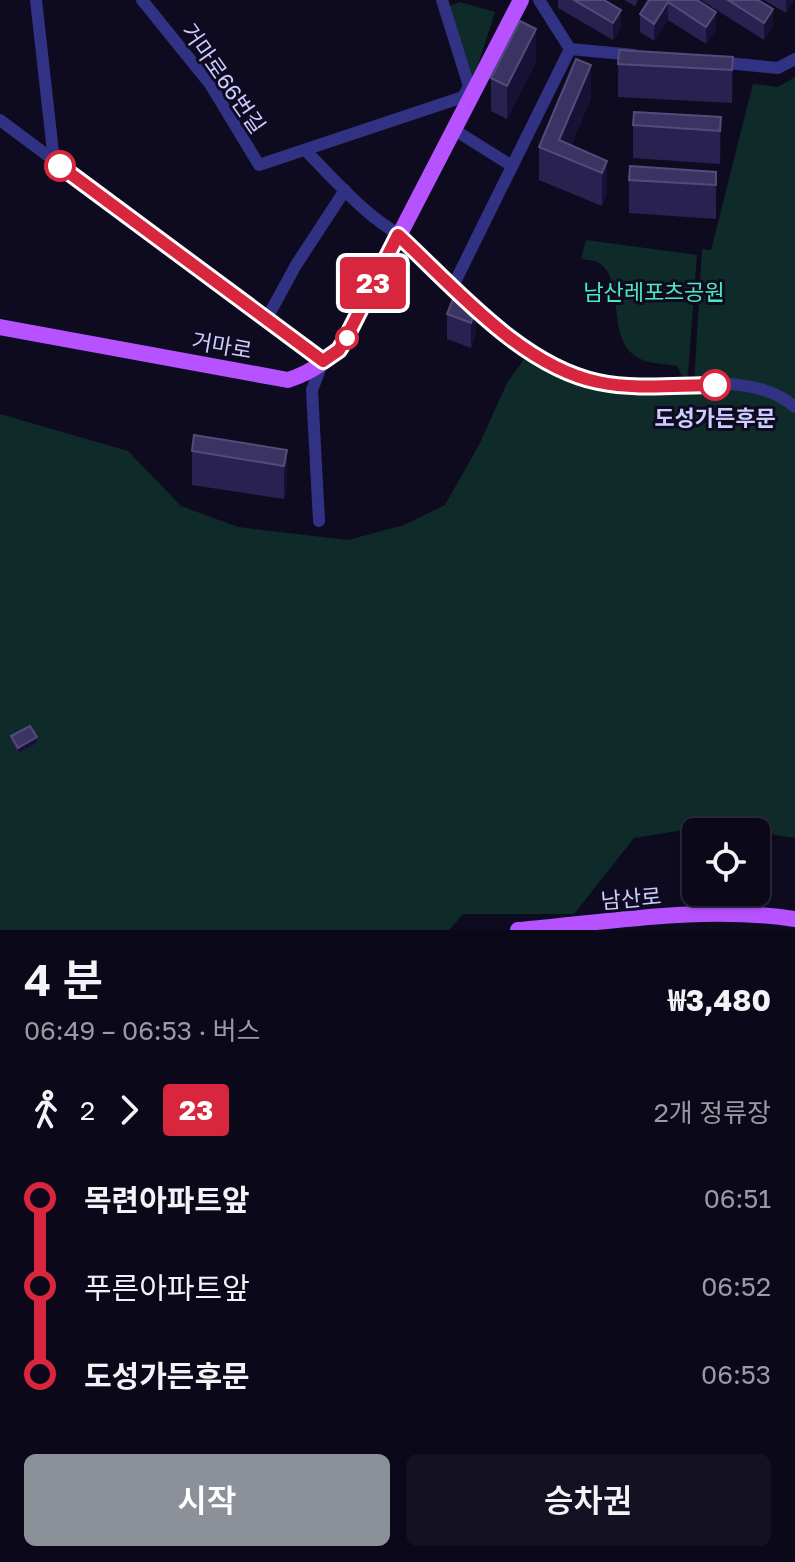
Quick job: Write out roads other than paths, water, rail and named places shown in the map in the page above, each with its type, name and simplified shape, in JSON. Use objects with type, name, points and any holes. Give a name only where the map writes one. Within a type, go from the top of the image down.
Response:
[{"type":"main road","name":"거마로","points":[[0,327],[288,380],[307,374],[339,350],[345,340],[469,93],[521,0]]},
{"type":"main road","name":"남산로","points":[[518,930],[695,915],[759,914],[795,919]]},
{"type":"main road","name":"남산로","points":[[595,930],[701,922],[795,928]]},
{"type":"street","points":[[36,0],[54,161]]},
{"type":"street","name":"거마로66번길","points":[[142,0],[210,84],[259,165],[469,93]]},
{"type":"street","points":[[442,0],[469,93]]},
{"type":"street","points":[[539,0],[570,49]]},
{"type":"street","points":[[570,49],[644,56]]},
{"type":"street","points":[[453,286],[570,49]]},
{"type":"street","points":[[704,61],[778,68],[795,59]]},
{"type":"street","points":[[0,120],[323,361],[312,390],[319,521]]},
{"type":"street","points":[[453,129],[512,166]]},
{"type":"street","points":[[305,150],[369,213],[398,235],[491,322],[538,356],[598,382],[745,385],[783,397],[795,407]]},
{"type":"street","points":[[266,320],[296,265],[345,190]]},
{"type":"place","name":"도성가든후문","points":[[715,385]]},
{"type":"park label","name":"남산레포츠공원","points":[[654,291]]}]
